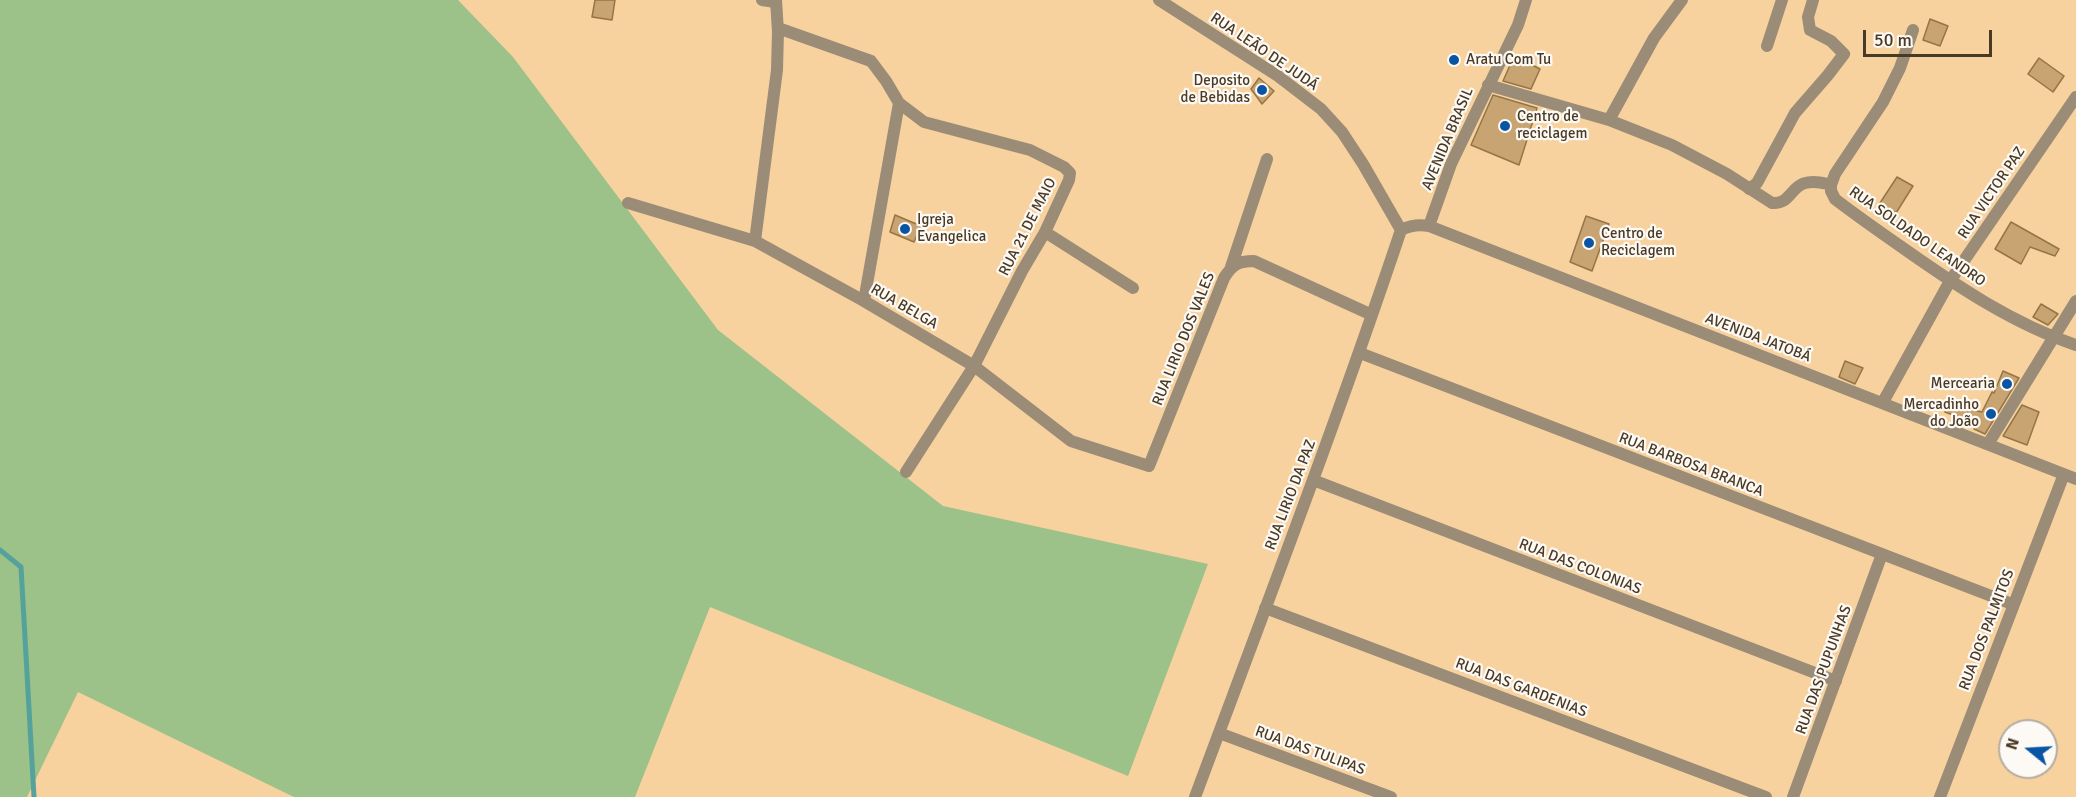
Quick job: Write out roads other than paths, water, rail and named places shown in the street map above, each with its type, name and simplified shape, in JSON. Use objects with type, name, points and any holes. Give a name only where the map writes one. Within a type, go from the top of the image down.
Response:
[{"type":"street","points":[[755,241],[777,70],[778,28],[775,1],[762,0]]},
{"type":"street","name":"RUA LEÃO DE JUDÁ","points":[[1159,0],[1278,76],[1321,109],[1342,132],[1401,230]]},
{"type":"street","name":"AVENIDA BRASIL","points":[[1429,226],[1451,164],[1518,25],[1526,0]]},
{"type":"street","points":[[1609,120],[1654,38],[1682,0]]},
{"type":"street","points":[[1767,46],[1782,0]]},
{"type":"street","points":[[1749,189],[1757,183],[1795,112],[1844,54],[1831,41],[1810,30],[1808,17],[1813,0]]},
{"type":"street","points":[[778,28],[871,61],[899,103],[864,301]]},
{"type":"street","points":[[1831,185],[1835,174],[1883,102],[1900,68],[1913,30]]},
{"type":"street","name":"RUA SOLDADO LEANDRO","points":[[1488,86],[1609,120],[1672,145],[1727,174],[1767,201],[1779,204],[1805,182],[1813,181],[1831,185],[1835,199],[1950,281],[2008,315],[2053,337],[2076,345]]},
{"type":"street","name":"RUA VICTOR PAZ","points":[[1883,402],[1950,281],[2076,97]]},
{"type":"street","name":"RUA 21 DE MAIO","points":[[899,103],[924,122],[1030,150],[1064,167],[1070,173],[1069,180],[1045,232],[1022,271],[974,366],[906,472]]},
{"type":"street","points":[[1231,267],[1267,159]]},
{"type":"street","name":"RUA BELGA","points":[[628,203],[755,241],[864,301],[974,366],[1071,441],[1149,466]]},
{"type":"street","points":[[1401,230],[1414,225],[1429,226]]},
{"type":"street","name":"AVENIDA JATOBÁ","points":[[1429,226],[2076,479]]},
{"type":"street","name":"RUA LIRIO DA PAZ","points":[[1195,797],[1360,353],[1401,230]]},
{"type":"street","points":[[1045,232],[1133,288]]},
{"type":"street","name":"RUA LIRIO DOS VALES","points":[[1149,466],[1224,278],[1231,267],[1241,261],[1254,261],[1372,315]]},
{"type":"street","points":[[1988,444],[2076,301]]},
{"type":"street","name":"RUA BARBOSA BRANCA","points":[[1360,353],[2012,604]]},
{"type":"street","name":"RUA DOS PALMITOS","points":[[1940,797],[2012,604],[2064,474]]},
{"type":"street","name":"RUA DAS COLONIAS","points":[[1313,480],[1836,681]]},
{"type":"street","name":"RUA DAS PUPUNHAS","points":[[1793,797],[1882,554]]},
{"type":"street","name":"RUA DAS GARDENIAS","points":[[1264,608],[1766,797]]},
{"type":"street","name":"RUA DAS TULIPAS","points":[[1219,733],[1391,797]]},
{"type":"waterway","points":[[0,550],[21,567],[34,797]]},
{"type":"place","name":"Aratu Com Tu","points":[[1454,60]]},
{"type":"place","name":"Deposito de Bebidas","points":[[1262,90]]},
{"type":"place","name":"Centro de reciclagem","points":[[1505,126]]},
{"type":"place","name":"Igreja Evangelica","points":[[905,229]]},
{"type":"place","name":"Centro de Reciclagem","points":[[1589,243]]},
{"type":"place","name":"Mercearia","points":[[2007,384]]},
{"type":"place","name":"Mercadinho do João","points":[[1991,414]]}]
